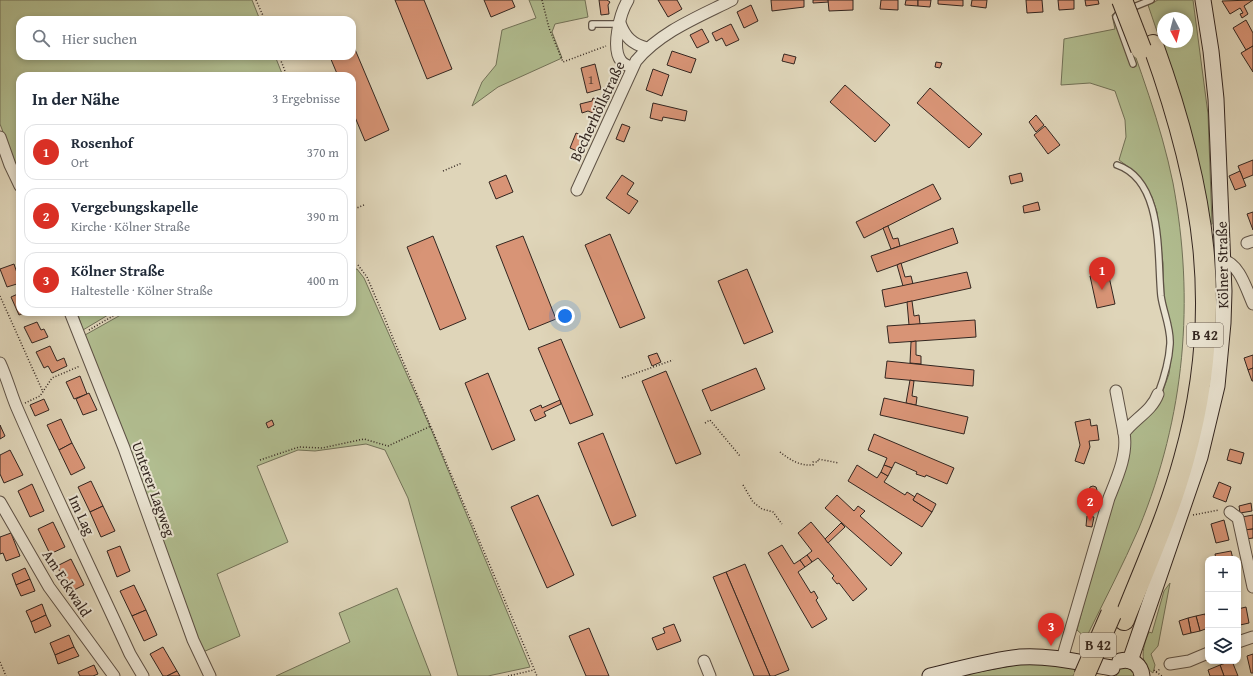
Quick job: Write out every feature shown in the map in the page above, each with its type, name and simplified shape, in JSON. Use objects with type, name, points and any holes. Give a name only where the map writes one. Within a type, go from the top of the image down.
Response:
[{"type":"highway","name":"B 42","points":[[1107,673],[1117,617],[1172,450],[1188,379],[1194,298],[1191,241],[1183,185],[1169,130],[1122,0]]},
{"type":"highway","name":"B 42","points":[[1136,0],[1142,52]]},
{"type":"highway","name":"B 42","points":[[1084,676],[1117,617]]},
{"type":"street","points":[[628,0],[620,23],[621,39],[634,64]]},
{"type":"street","name":"Becherhöllstraße","points":[[577,190],[634,64],[647,48],[690,21],[732,0]]},
{"type":"street","name":"Kölner Straße","points":[[1130,661],[1200,457],[1217,386],[1223,323],[1222,260],[1216,99],[1211,51],[1203,0]]},
{"type":"street","points":[[621,39],[647,48]]},
{"type":"street","points":[[0,137],[16,178]]},
{"type":"street","points":[[1222,260],[1227,261],[1237,271],[1253,304]]},
{"type":"street","name":"Unterer Lagweg","points":[[71,316],[121,441],[193,640],[210,676]]},
{"type":"street","name":"Im Lag","points":[[0,363],[12,389],[17,406],[130,654],[143,676]]},
{"type":"street","points":[[1062,659],[1126,442],[1116,390]]},
{"type":"street","points":[[1124,433],[1129,426],[1154,404],[1158,394]]},
{"type":"street","name":"Am Eckwald","points":[[0,502],[49,587],[114,676]]},
{"type":"street","points":[[1230,512],[1238,518],[1253,587]]},
{"type":"street","points":[[1241,641],[1253,637]]},
{"type":"street","points":[[1170,664],[1189,661],[1205,654]]},
{"type":"street","points":[[930,676],[1020,657],[1062,659],[1107,673],[1118,662],[1130,661],[1150,672]]},
{"type":"street","points":[[704,661],[710,676]]},
{"type":"lane","points":[[1142,52],[1116,17],[1119,13],[1151,0]]},
{"type":"lane","points":[[592,27],[592,24],[620,23]]},
{"type":"lane","points":[[1117,165],[1133,175],[1144,187],[1154,212],[1161,296],[1170,342],[1165,373],[1158,394]]},
{"type":"path","points":[[256,0],[263,16]]},
{"type":"path","points":[[542,0],[549,28],[563,62],[621,39]]},
{"type":"path","points":[[281,60],[286,72]]},
{"type":"path","points":[[443,171],[462,163]]},
{"type":"path","points":[[356,208],[364,205]]},
{"type":"path","points":[[356,265],[358,265],[367,277],[537,676]]},
{"type":"path","points":[[0,296],[43,392]]},
{"type":"path","points":[[78,336],[113,316]]},
{"type":"path","points":[[622,378],[673,360]]},
{"type":"path","points":[[17,406],[40,396],[52,378],[89,362]]},
{"type":"path","points":[[705,423],[710,420],[740,456]]},
{"type":"path","points":[[260,460],[299,447],[322,448],[364,439],[388,446],[431,426]]},
{"type":"path","points":[[780,452],[791,460],[804,465],[813,465],[813,462],[818,462],[818,459],[839,463]]},
{"type":"path","points":[[743,485],[753,502],[762,509],[773,512],[782,524]]},
{"type":"path","points":[[1180,517],[1223,509],[1230,512]]},
{"type":"path","points":[[0,662],[6,676]]},
{"type":"path","points":[[1150,672],[1170,664]]},
{"type":"path","points":[[508,676],[534,670]]},
{"type":"path","points":[[1150,672],[1162,676]]},
{"type":"green space","points":[[0,0],[252,0],[258,16],[16,16],[16,60],[277,60],[281,72],[16,72],[16,166],[0,124]]},
{"type":"green space","points":[[529,0],[585,0],[588,17],[555,24],[552,32],[562,58],[498,87],[472,106],[482,82],[496,65],[502,30],[536,18]]},
{"type":"green space","points":[[1158,0],[1193,0],[1208,114],[1212,224],[1210,225],[1197,169],[1162,48],[1193,48],[1193,12],[1157,12],[1157,32],[1148,5]]},
{"type":"green space","points":[[1119,10],[1156,117],[1173,183],[1180,227],[1183,271],[1184,314],[1182,358],[1176,401],[1167,443],[1155,486],[1133,542],[1086,638],[1077,630],[1128,433],[1157,407],[1169,374],[1173,342],[1164,296],[1163,263],[1157,212],[1152,197],[1135,172],[1119,160],[1126,137],[1125,120],[1115,91],[1090,83],[1061,85],[1064,39],[1115,29],[1112,15]]},
{"type":"green space","points":[[356,269],[364,278],[431,429],[530,667],[488,676],[458,676],[408,498],[385,450],[366,444],[315,451],[298,450],[257,466],[288,542],[217,574],[240,636],[203,652],[85,335],[119,316],[356,316]]},
{"type":"green space","points":[[78,316],[106,316],[83,330]]},
{"type":"green space","points":[[1170,583],[1158,646],[1151,654],[1155,665],[1153,673],[1145,664],[1143,654],[1144,648],[1149,632],[1152,633],[1164,591]]},
{"type":"green space","points":[[397,588],[431,676],[276,676],[350,642],[339,613]]},
{"type":"green space","points":[[1026,663],[1077,668],[1073,676],[957,676]]},
{"type":"green space","points":[[1122,667],[1131,668],[1136,676],[1116,676],[1118,670]]},
{"type":"building","points":[[395,0],[424,0],[452,69],[427,79]]},
{"type":"building","points":[[484,0],[512,0],[515,7],[491,17]]},
{"type":"building","points":[[599,0],[607,0],[610,2],[608,5],[609,14],[601,15]]},
{"type":"building","points":[[658,0],[677,0],[682,9],[668,17]]},
{"type":"building","points":[[771,0],[804,0],[804,7],[772,11]]},
{"type":"building","points":[[813,0],[828,0],[829,2],[813,3]]},
{"type":"building","points":[[828,0],[853,0],[853,10],[829,11]]},
{"type":"building","points":[[881,0],[898,0],[898,10],[880,9]]},
{"type":"building","points":[[906,0],[918,0],[918,6],[905,5]]},
{"type":"building","points":[[918,0],[931,0],[930,7],[918,6]]},
{"type":"building","points":[[938,0],[963,0],[963,6],[938,4]]},
{"type":"building","points":[[972,0],[987,0],[986,8],[971,6]]},
{"type":"building","points":[[1026,0],[1042,0],[1043,12],[1027,13]]},
{"type":"building","points":[[1058,0],[1074,0],[1074,9],[1059,10]]},
{"type":"building","points":[[1085,0],[1098,0],[1099,4],[1086,6]]},
{"type":"building","points":[[1253,0],[1244,6],[1248,14],[1242,18],[1240,14],[1243,13],[1240,8],[1230,14],[1222,1]]},
{"type":"building","points":[[751,5],[758,21],[744,28],[737,12]]},
{"type":"building","points":[[1246,20],[1253,33],[1253,46],[1246,50],[1233,28]]},
{"type":"building","points":[[731,24],[739,40],[726,46],[722,38],[716,41],[712,33]]},
{"type":"building","points":[[702,29],[709,42],[697,48],[690,35]]},
{"type":"building","points":[[1253,46],[1253,72],[1241,53]]},
{"type":"building","points":[[672,51],[696,59],[691,73],[667,65]]},
{"type":"building","points":[[356,52],[389,130],[365,141],[356,120],[356,72],[336,72],[331,60],[356,60]]},
{"type":"building","points":[[784,54],[796,57],[794,64],[782,61]]},
{"type":"building","points":[[936,62],[942,63],[940,68],[935,67]]},
{"type":"building","points":[[595,64],[601,89],[587,93],[581,68]]},
{"type":"building","points":[[653,69],[669,75],[662,96],[646,90]]},
{"type":"building","points":[[845,85],[890,125],[875,142],[830,102]]},
{"type":"building","points":[[930,88],[982,134],[969,148],[917,103]]},
{"type":"building","points":[[593,98],[603,102],[598,115],[588,111],[582,113],[580,104],[592,101]]},
{"type":"building","points":[[653,103],[687,111],[685,121],[663,117],[662,121],[650,118]]},
{"type":"building","points":[[1036,115],[1044,125],[1036,132],[1029,122]]},
{"type":"building","points":[[622,124],[630,127],[624,142],[616,139]]},
{"type":"building","points":[[1045,126],[1060,145],[1048,154],[1034,135]]},
{"type":"building","points":[[576,133],[588,138],[582,153],[570,148]]},
{"type":"building","points":[[1253,160],[1253,175],[1243,179],[1238,166]]},
{"type":"building","points":[[1240,171],[1246,186],[1235,190],[1229,176]]},
{"type":"building","points":[[1021,173],[1023,181],[1011,184],[1009,176]]},
{"type":"building","points":[[506,175],[513,192],[496,199],[489,182]]},
{"type":"building","points":[[622,175],[634,183],[627,194],[638,201],[629,214],[606,198]]},
{"type":"building","points":[[933,184],[941,199],[864,238],[856,222]]},
{"type":"building","points":[[1038,202],[1040,210],[1024,213],[1023,206]]},
{"type":"building","points":[[1253,212],[1253,230],[1247,214]]},
{"type":"building","points":[[888,226],[893,239],[898,238],[900,246],[891,249],[883,228]]},
{"type":"building","points":[[953,228],[958,243],[877,272],[871,256]]},
{"type":"building","points":[[610,234],[645,318],[620,328],[585,245]]},
{"type":"building","points":[[433,236],[466,319],[440,330],[407,247]]},
{"type":"building","points":[[523,236],[556,319],[529,330],[496,246]]},
{"type":"building","points":[[901,263],[905,277],[911,276],[913,284],[903,286],[897,265]]},
{"type":"building","points":[[14,264],[16,270],[16,284],[7,287],[0,269]]},
{"type":"building","points":[[747,269],[773,332],[744,344],[718,281]]},
{"type":"building","points":[[967,272],[971,288],[885,307],[882,290]]},
{"type":"building","points":[[1108,272],[1115,304],[1097,308],[1090,276]]},
{"type":"building","points":[[16,295],[16,308],[11,297]]},
{"type":"building","points":[[912,301],[914,316],[919,315],[920,324],[909,325],[907,302]]},
{"type":"building","points":[[975,320],[976,337],[889,343],[887,326]]},
{"type":"building","points":[[37,322],[41,330],[44,329],[48,337],[32,343],[24,327]]},
{"type":"building","points":[[561,339],[593,415],[570,424],[538,348]]},
{"type":"building","points":[[916,341],[916,355],[921,356],[921,364],[910,363],[911,342]]},
{"type":"building","points":[[50,346],[57,361],[64,358],[67,366],[52,373],[48,366],[44,368],[36,352]]},
{"type":"building","points":[[657,353],[661,362],[652,366],[648,356]]},
{"type":"building","points":[[1253,355],[1253,368],[1248,370],[1244,358]]},
{"type":"building","points":[[887,361],[974,370],[973,386],[885,378]]},
{"type":"building","points":[[756,368],[765,389],[711,411],[702,390]]},
{"type":"building","points":[[1253,368],[1253,381],[1252,381],[1248,370]]},
{"type":"building","points":[[666,371],[701,454],[676,464],[642,381]]},
{"type":"building","points":[[488,373],[515,440],[492,450],[465,383]]},
{"type":"building","points":[[80,376],[87,394],[74,399],[66,382]]},
{"type":"building","points":[[910,380],[914,381],[912,396],[917,397],[916,405],[906,403]]},
{"type":"building","points":[[89,393],[97,410],[83,415],[76,399]]},
{"type":"building","points":[[884,398],[968,417],[964,434],[880,415]]},
{"type":"building","points":[[44,399],[49,410],[35,416],[30,405]]},
{"type":"building","points":[[560,400],[561,404],[544,412],[546,416],[535,421],[530,410],[541,405],[542,408]]},
{"type":"building","points":[[61,419],[72,443],[59,450],[47,425]]},
{"type":"building","points":[[1090,419],[1091,426],[1097,425],[1099,440],[1089,441],[1090,447],[1084,464],[1075,461],[1080,445],[1075,422]]},
{"type":"building","points":[[272,420],[274,425],[268,428],[266,423]]},
{"type":"building","points":[[0,425],[5,436],[0,439]]},
{"type":"building","points":[[603,433],[636,516],[612,526],[578,443]]},
{"type":"building","points":[[874,434],[954,468],[947,484],[926,475],[925,477],[916,474],[917,472],[895,462],[892,468],[884,465],[887,458],[868,450]]},
{"type":"building","points":[[72,443],[85,468],[71,475],[59,450]]},
{"type":"building","points":[[1230,449],[1244,453],[1241,464],[1227,460]]},
{"type":"building","points":[[10,450],[23,475],[4,483],[0,474],[0,455]]},
{"type":"building","points":[[857,465],[877,478],[881,472],[888,476],[884,482],[905,495],[907,492],[915,497],[913,500],[932,512],[922,527],[848,481]]},
{"type":"building","points":[[884,465],[892,468],[888,476],[881,472]]},
{"type":"building","points":[[91,481],[103,506],[90,512],[78,487]]},
{"type":"building","points":[[1219,482],[1231,487],[1226,502],[1213,497]]},
{"type":"building","points":[[32,484],[44,511],[30,517],[18,491]]},
{"type":"building","points":[[1091,486],[1095,486],[1097,490],[1095,494],[1091,494],[1089,492],[1089,488]]},
{"type":"building","points":[[917,493],[936,504],[932,512],[913,500]]},
{"type":"building","points":[[538,495],[574,575],[547,588],[511,507]]},
{"type":"building","points":[[837,495],[854,511],[858,506],[865,511],[860,516],[902,553],[891,566],[825,508]]},
{"type":"building","points":[[1251,503],[1252,511],[1240,513],[1239,506]]},
{"type":"building","points":[[103,506],[115,531],[101,537],[90,512]]},
{"type":"building","points":[[1253,515],[1253,529],[1244,530],[1242,517]]},
{"type":"building","points":[[1087,516],[1094,517],[1092,527],[1086,526]]},
{"type":"building","points":[[1224,520],[1229,540],[1216,543],[1211,524]]},
{"type":"building","points":[[53,522],[65,547],[50,554],[38,529]]},
{"type":"building","points":[[811,522],[867,589],[853,601],[839,583],[837,584],[832,578],[834,576],[818,558],[812,562],[807,555],[812,551],[798,533]]},
{"type":"building","points":[[841,523],[845,527],[828,543],[825,539]]},
{"type":"building","points":[[1253,529],[1253,538],[1246,539],[1244,530]]},
{"type":"building","points":[[11,533],[20,556],[6,561],[3,553],[0,554],[0,537]]},
{"type":"building","points":[[782,545],[794,564],[800,560],[805,567],[798,572],[811,593],[814,591],[818,598],[816,600],[827,619],[812,628],[768,553]]},
{"type":"building","points":[[120,546],[130,571],[117,577],[107,551]]},
{"type":"building","points":[[1231,551],[1232,556],[1215,556],[1215,554]]},
{"type":"building","points":[[807,555],[812,562],[805,567],[800,560]]},
{"type":"building","points":[[71,559],[84,585],[70,592],[57,566]]},
{"type":"building","points":[[745,564],[789,670],[774,676],[770,676],[726,572]]},
{"type":"building","points":[[25,568],[30,579],[16,585],[12,574]]},
{"type":"building","points":[[726,572],[770,676],[754,676],[713,577]]},
{"type":"building","points":[[30,579],[35,591],[21,596],[16,585]]},
{"type":"building","points":[[134,585],[146,610],[132,616],[120,591]]},
{"type":"building","points":[[42,604],[46,615],[31,622],[26,611]]},
{"type":"building","points":[[1246,607],[1249,623],[1241,625],[1241,608]]},
{"type":"building","points":[[146,610],[157,635],[144,641],[132,616]]},
{"type":"building","points":[[1205,614],[1205,629],[1200,631],[1196,616]]},
{"type":"building","points":[[46,615],[51,626],[35,633],[31,622]]},
{"type":"building","points":[[1196,616],[1200,631],[1191,633],[1188,618]]},
{"type":"building","points":[[1188,618],[1191,633],[1183,635],[1179,621]]},
{"type":"building","points":[[674,624],[681,641],[657,650],[652,638],[665,633],[663,628]]},
{"type":"building","points":[[589,628],[609,676],[586,676],[569,636]]},
{"type":"building","points":[[69,635],[74,647],[55,655],[50,643]]},
{"type":"building","points":[[74,647],[79,656],[58,664],[55,655]]},
{"type":"building","points":[[163,647],[177,671],[167,676],[163,676],[150,654]]},
{"type":"building","points":[[1253,654],[1253,673],[1251,673],[1247,656]]},
{"type":"building","points":[[1233,664],[1238,676],[1224,676],[1220,665]]},
{"type":"building","points":[[94,665],[98,674],[93,676],[80,676],[78,672]]},
{"type":"building","points":[[1220,665],[1224,676],[1210,676],[1208,670]]},
{"type":"building","points":[[177,671],[180,676],[167,676]]},
{"type":"place","name":"Rosenhof","points":[[1102,290]]},
{"type":"place","name":"Vergebungskapelle","points":[[1090,521]]},
{"type":"place","name":"Kölner Straße","points":[[1051,646]]}]
